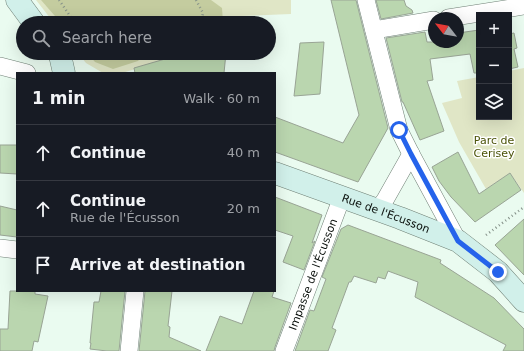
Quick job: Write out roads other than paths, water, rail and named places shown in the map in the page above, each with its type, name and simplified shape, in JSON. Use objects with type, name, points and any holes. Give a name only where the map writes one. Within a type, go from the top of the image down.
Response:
[{"type":"street","points":[[17,0],[29,16]]},
{"type":"street","points":[[366,0],[399,130],[463,245]]},
{"type":"street","points":[[464,15],[524,6]]},
{"type":"street","points":[[374,30],[428,21]]},
{"type":"street","points":[[61,60],[64,72]]},
{"type":"street","points":[[0,66],[23,72]]},
{"type":"street","points":[[378,210],[411,154]]},
{"type":"street","name":"Rue de l'Écusson","points":[[276,173],[378,210],[463,245],[498,272],[524,301]]},
{"type":"street","name":"Impasse de l'Écusson","points":[[284,351],[342,197]]},
{"type":"street","points":[[0,248],[16,250]]},
{"type":"street","points":[[130,351],[135,292]]},
{"type":"park label","name":"Parc de Cerisey","points":[[494,146]]}]
